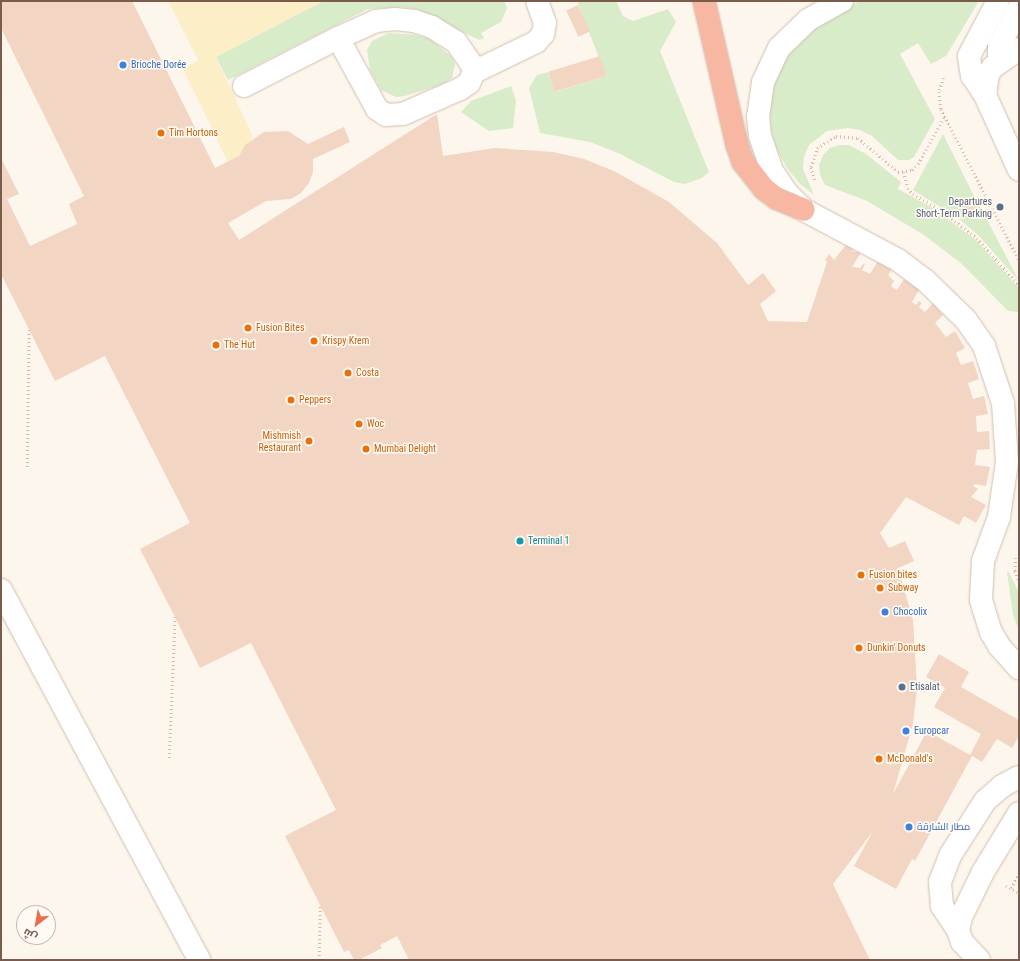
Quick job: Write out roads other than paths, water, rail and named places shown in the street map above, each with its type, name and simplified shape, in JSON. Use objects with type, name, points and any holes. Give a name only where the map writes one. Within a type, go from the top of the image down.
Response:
[{"type":"highway","points":[[704,1],[737,145],[743,162],[764,189],[783,202],[804,210]]},
{"type":"street","points":[[474,72],[536,42],[542,34],[545,23],[537,1]]},
{"type":"street","points":[[842,1],[808,20],[780,48],[769,65],[759,100],[760,136],[765,154],[786,192],[804,210],[898,260],[925,280],[966,320],[984,346],[1003,403],[1007,462],[998,516],[983,561],[981,600],[991,632],[999,646],[1019,668]]},
{"type":"street","points":[[998,1],[969,56],[972,76],[985,95],[988,107],[1019,170]]},
{"type":"street","points":[[999,61],[999,46],[1019,8]]},
{"type":"street","points":[[244,86],[338,38],[376,21],[414,21],[432,27],[456,42],[469,59],[474,72],[470,83],[460,89],[403,114],[386,115],[377,109],[371,100],[338,38]]},
{"type":"street","points":[[985,95],[988,74],[999,61],[1019,49]]},
{"type":"street","points":[[1,590],[199,960]]},
{"type":"street","points":[[979,960],[962,942],[958,930],[942,906],[940,882],[951,854],[985,801],[1002,786],[1019,777]]},
{"type":"street","points":[[958,930],[965,906],[1019,813]]},
{"type":"place","name":"Brioche Dorée","points":[[123,65]]},
{"type":"place","name":"Tim Hortons","points":[[161,133]]},
{"type":"place","name":"Departures Short-Term Parking","points":[[1000,207]]},
{"type":"place","name":"Fusion Bites","points":[[248,328]]},
{"type":"place","name":"Krispy Krem","points":[[314,341]]},
{"type":"place","name":"The Hut","points":[[216,345]]},
{"type":"place","name":"Costa","points":[[348,373]]},
{"type":"place","name":"Peppers","points":[[291,400]]},
{"type":"place","name":"Woc","points":[[359,424]]},
{"type":"place","name":"Mishmish Restaurant","points":[[309,441]]},
{"type":"place","name":"Mumbai Delight","points":[[366,449]]},
{"type":"place","name":"Terminal 1","points":[[520,541]]},
{"type":"place","name":"Fusion bites","points":[[861,575]]},
{"type":"place","name":"Subway","points":[[880,588]]},
{"type":"place","name":"Chocolix","points":[[885,612]]},
{"type":"place","name":"Dunkin' Donuts","points":[[859,648]]},
{"type":"place","name":"Etisalat","points":[[902,687]]},
{"type":"place","name":"Europcar","points":[[906,731]]},
{"type":"place","name":"McDonald's","points":[[879,759]]},
{"type":"place","name":"مطار الشارقة","points":[[909,827]]}]
